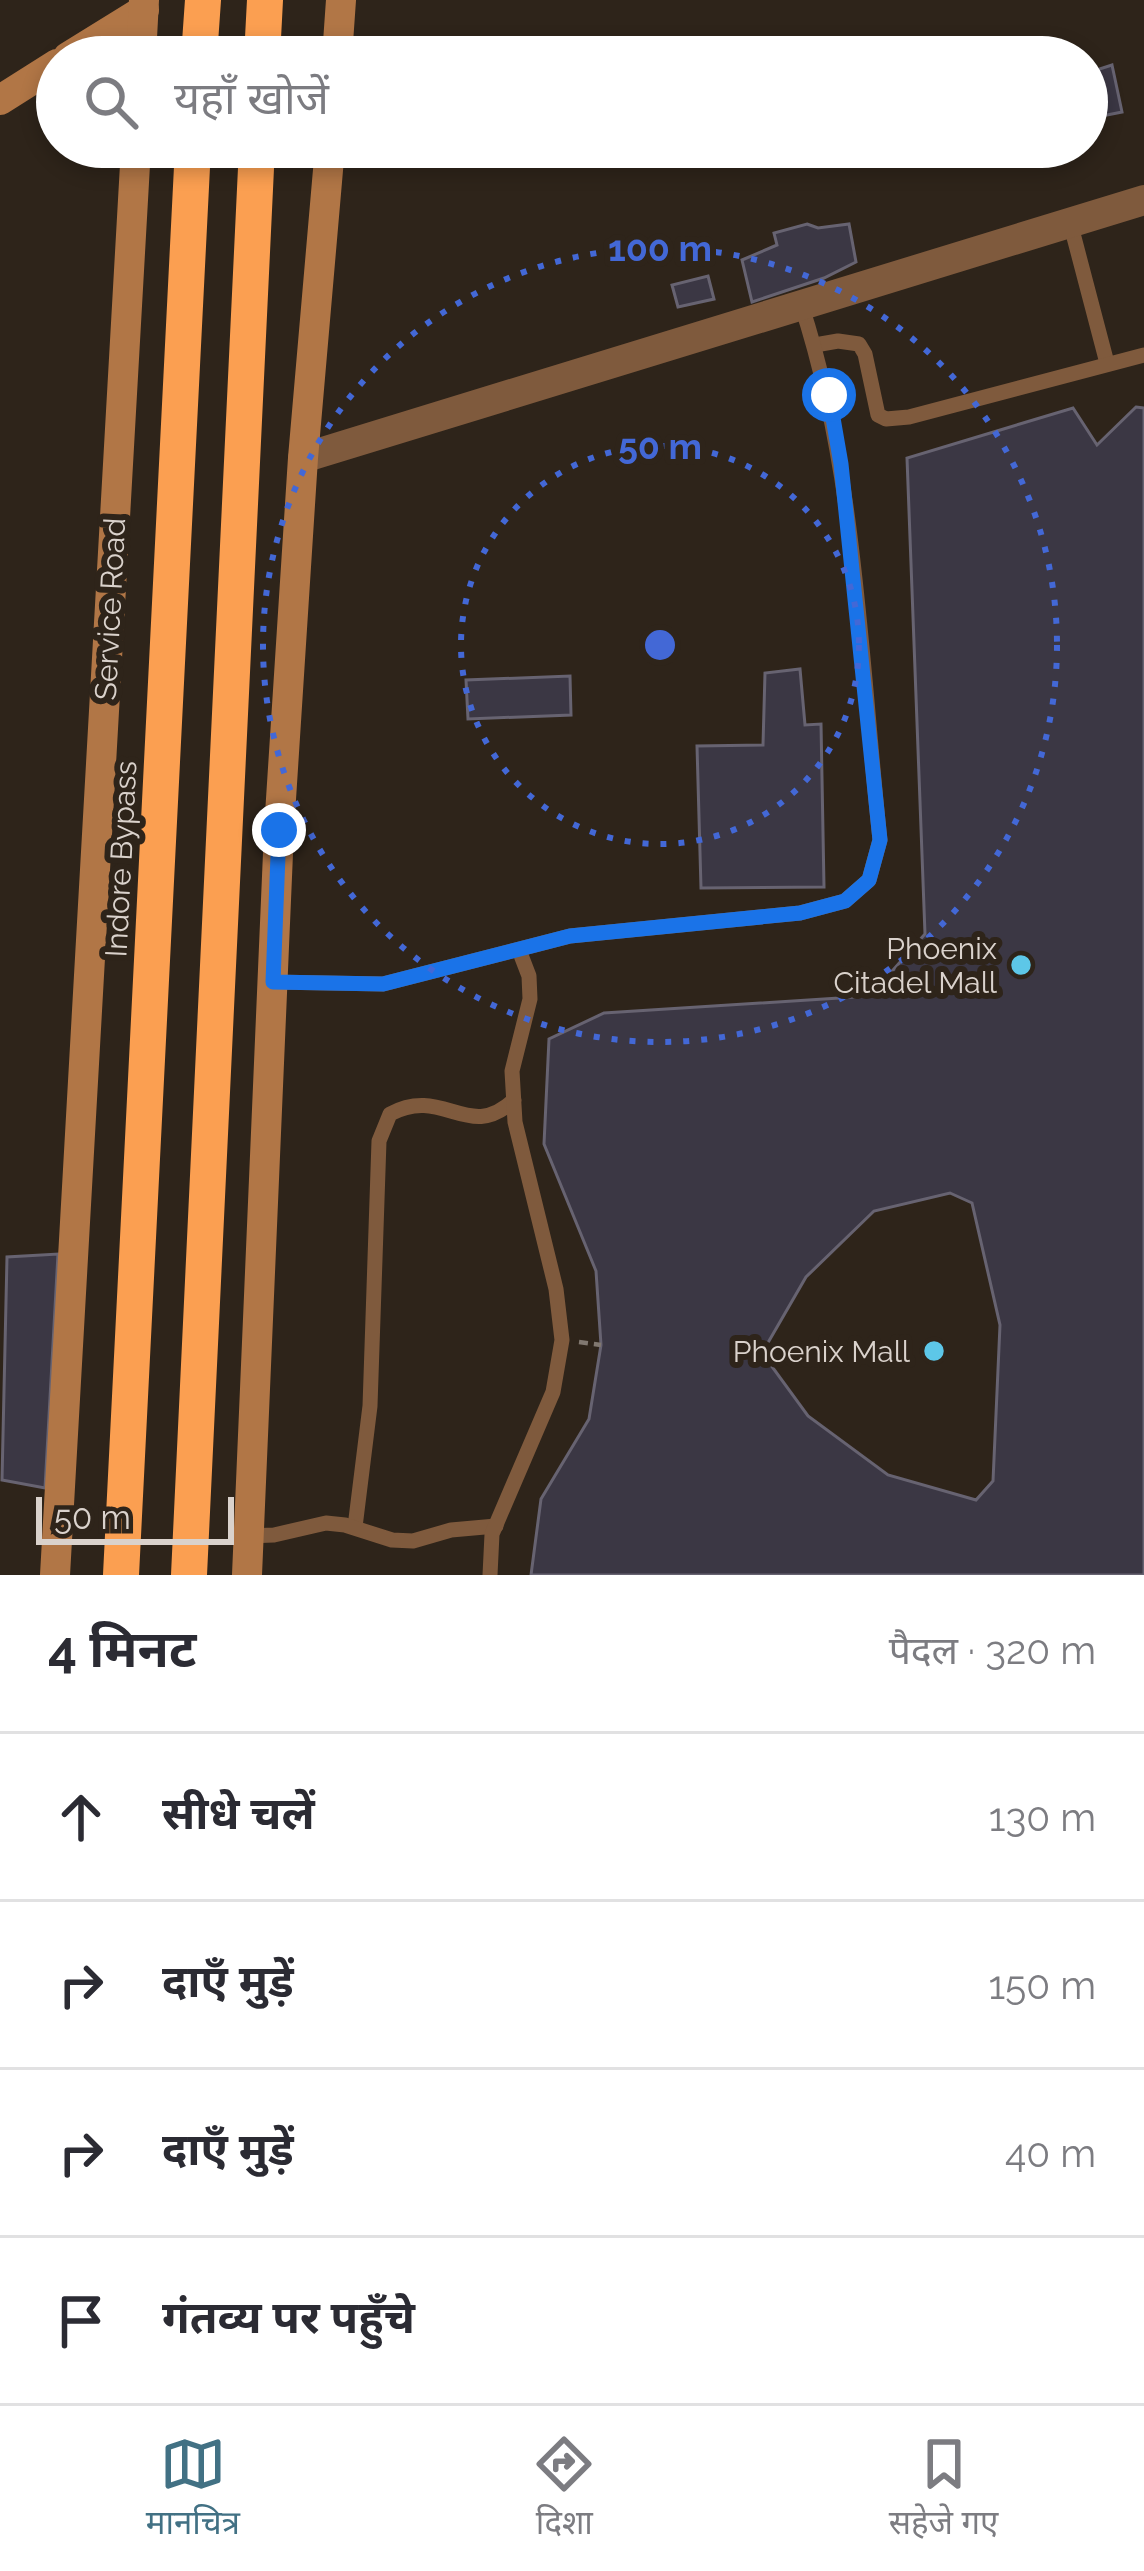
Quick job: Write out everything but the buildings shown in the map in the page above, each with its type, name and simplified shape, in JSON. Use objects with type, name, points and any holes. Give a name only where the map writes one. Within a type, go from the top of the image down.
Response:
[{"type":"highway","points":[[200,36],[203,0]]},
{"type":"highway","points":[[263,36],[265,0]]},
{"type":"highway","name":"Indore Bypass","points":[[121,1575],[193,168]]},
{"type":"highway","points":[[189,1575],[256,168]]},
{"type":"street","points":[[339,36],[341,0]]},
{"type":"street","points":[[99,36],[144,5]]},
{"type":"street","points":[[142,36],[144,5]]},
{"type":"street","points":[[0,100],[36,77]]},
{"type":"street","name":"Service Road","points":[[55,1575],[135,168]]},
{"type":"street","points":[[247,1575],[273,982],[303,458],[328,168]]},
{"type":"street","points":[[303,458],[1144,200]]},
{"type":"lane","points":[[1070,222],[1106,363]]},
{"type":"lane","points":[[273,982],[383,984],[570,936],[800,913],[845,901],[869,880],[880,840],[841,464],[829,395],[801,304]]},
{"type":"lane","points":[[815,345],[859,344],[866,354],[878,415],[886,419],[1144,355]]},
{"type":"lane","points":[[490,1575],[496,1526],[553,1392],[562,1340],[556,1289],[527,1177],[514,1100],[512,1071],[530,999],[529,976],[519,950]]},
{"type":"lane","points":[[355,1527],[370,1406],[379,1141],[390,1114],[409,1104],[484,1119],[496,1116],[514,1100]]},
{"type":"lane","points":[[249,1536],[326,1523],[392,1540],[413,1540],[496,1526]]},
{"type":"place","name":"Phoenix Citadel Mall","points":[[1021,965]]},
{"type":"place","name":"Phoenix Mall","points":[[934,1351]]},
{"type":"route","points":[[279,830],[273,982],[383,984],[570,936],[800,913],[845,901],[869,880],[880,840],[841,464],[829,395]]}]
